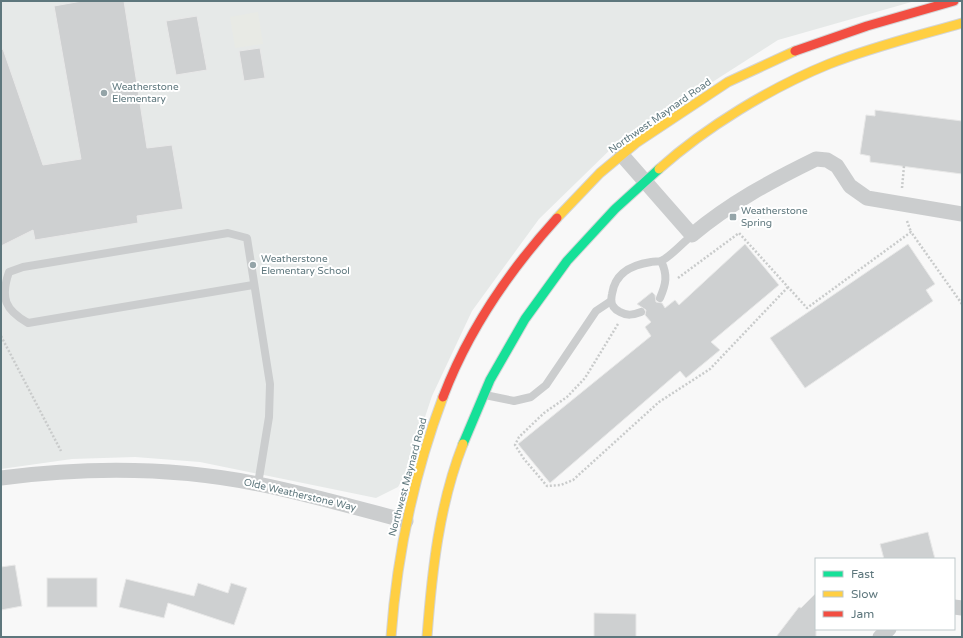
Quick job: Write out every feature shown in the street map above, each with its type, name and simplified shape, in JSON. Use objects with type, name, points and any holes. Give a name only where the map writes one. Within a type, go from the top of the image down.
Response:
[{"type":"main road","name":"Northwest Maynard Road","points":[[391,637],[396,568],[413,522],[421,462],[437,411],[481,320],[510,276],[542,234],[591,181],[621,154],[727,82],[804,46],[857,28],[954,1]]},
{"type":"main road","points":[[427,637],[437,528],[460,453],[484,395],[513,338],[549,284],[588,235],[644,180],[682,149],[735,112],[788,82],[841,60],[900,40],[962,23]]},
{"type":"street","points":[[621,154],[692,235],[748,194],[816,159],[827,160],[837,166],[850,186],[867,198],[962,214]]},
{"type":"street","name":"Olde Weatherstone Way","points":[[1,478],[56,472],[101,470],[186,474],[258,484],[413,522]]},
{"type":"street","points":[[880,637],[889,630]]},
{"type":"lane","points":[[253,285],[28,323],[14,316],[6,303],[3,286],[9,272],[23,267],[228,233],[248,238],[253,285],[270,384],[269,417],[258,484]]},
{"type":"lane","points":[[484,395],[514,401],[531,397],[546,385],[596,311],[610,301],[613,288],[618,277],[628,269],[651,262],[661,261],[692,235]]},
{"type":"lane","points":[[660,298],[666,283],[666,270],[661,261]]},
{"type":"lane","points":[[610,301],[615,309],[624,314],[633,315],[640,312]]},
{"type":"path","points":[[676,279],[739,233],[807,308],[911,232],[962,304]]},
{"type":"path","points":[[618,323],[585,378],[567,397],[544,413],[518,437],[515,445],[524,459],[547,486],[561,486],[573,480],[659,402],[710,369],[788,287]]},
{"type":"path","points":[[1,336],[61,451]]},
{"type":"shaded area","name":"Weatherstone Elementary School","points":[[1,1],[915,1],[778,40],[617,143],[539,219],[472,311],[432,396],[407,471],[398,487],[376,498],[200,462],[135,457],[72,459],[1,469]]},
{"type":"shaded area","points":[[258,12],[263,44],[235,48],[230,17]]},
{"type":"building","name":"Weatherstone Elementary","points":[[82,1],[124,1],[147,148],[172,145],[183,209],[137,216],[138,223],[35,240],[33,230],[1,246],[1,50],[3,49],[43,165],[81,159],[54,6]]},
{"type":"building","points":[[197,16],[207,70],[176,75],[166,21]]},
{"type":"building","points":[[260,48],[265,78],[244,81],[239,51]]},
{"type":"building","points":[[875,110],[962,121],[962,174],[870,162],[870,156],[860,154],[866,115],[875,116]]},
{"type":"building","points":[[745,244],[779,285],[711,342],[720,350],[686,378],[680,371],[550,483],[518,444],[651,336],[645,327],[651,322],[645,315],[646,310],[637,304],[652,292],[655,295],[656,302],[662,303],[665,308],[675,300],[679,305]]},
{"type":"building","points":[[908,244],[935,284],[926,290],[933,301],[805,388],[770,338]]},
{"type":"building","points":[[928,532],[935,558],[884,558],[880,544]]},
{"type":"building","points":[[15,565],[22,606],[1,610],[1,567]]},
{"type":"building","points":[[47,578],[97,578],[97,607],[47,607]]},
{"type":"building","points":[[126,579],[194,596],[198,583],[228,593],[231,583],[247,588],[234,625],[168,603],[164,618],[119,607]]},
{"type":"building","points":[[815,594],[816,637],[776,637],[799,607],[801,608]]},
{"type":"building","points":[[594,613],[636,614],[636,637],[594,637]]},
{"type":"traffic: fast","points":[[463,444],[490,380],[525,319],[567,261],[615,209],[659,169]]},
{"type":"traffic: slow","points":[[659,169],[697,138],[740,110],[784,85],[829,64],[862,52],[962,23]]},
{"type":"traffic: slow","points":[[557,218],[600,173],[636,143],[728,82],[795,51]]},
{"type":"traffic: slow","points":[[391,637],[397,575],[408,516],[423,456],[443,397]]},
{"type":"traffic: slow","points":[[427,637],[434,563],[442,514],[463,444]]},
{"type":"traffic: jam","points":[[795,51],[867,26],[954,1]]},
{"type":"traffic: jam","points":[[443,397],[453,373],[477,325],[491,303],[522,259],[557,218]]},
{"type":"place","name":"Weatherstone Elementary","points":[[104,93]]},
{"type":"place","name":"Weatherstone Spring","points":[[733,217]]},
{"type":"place","name":"Weatherstone Elementary School","points":[[253,265]]}]
